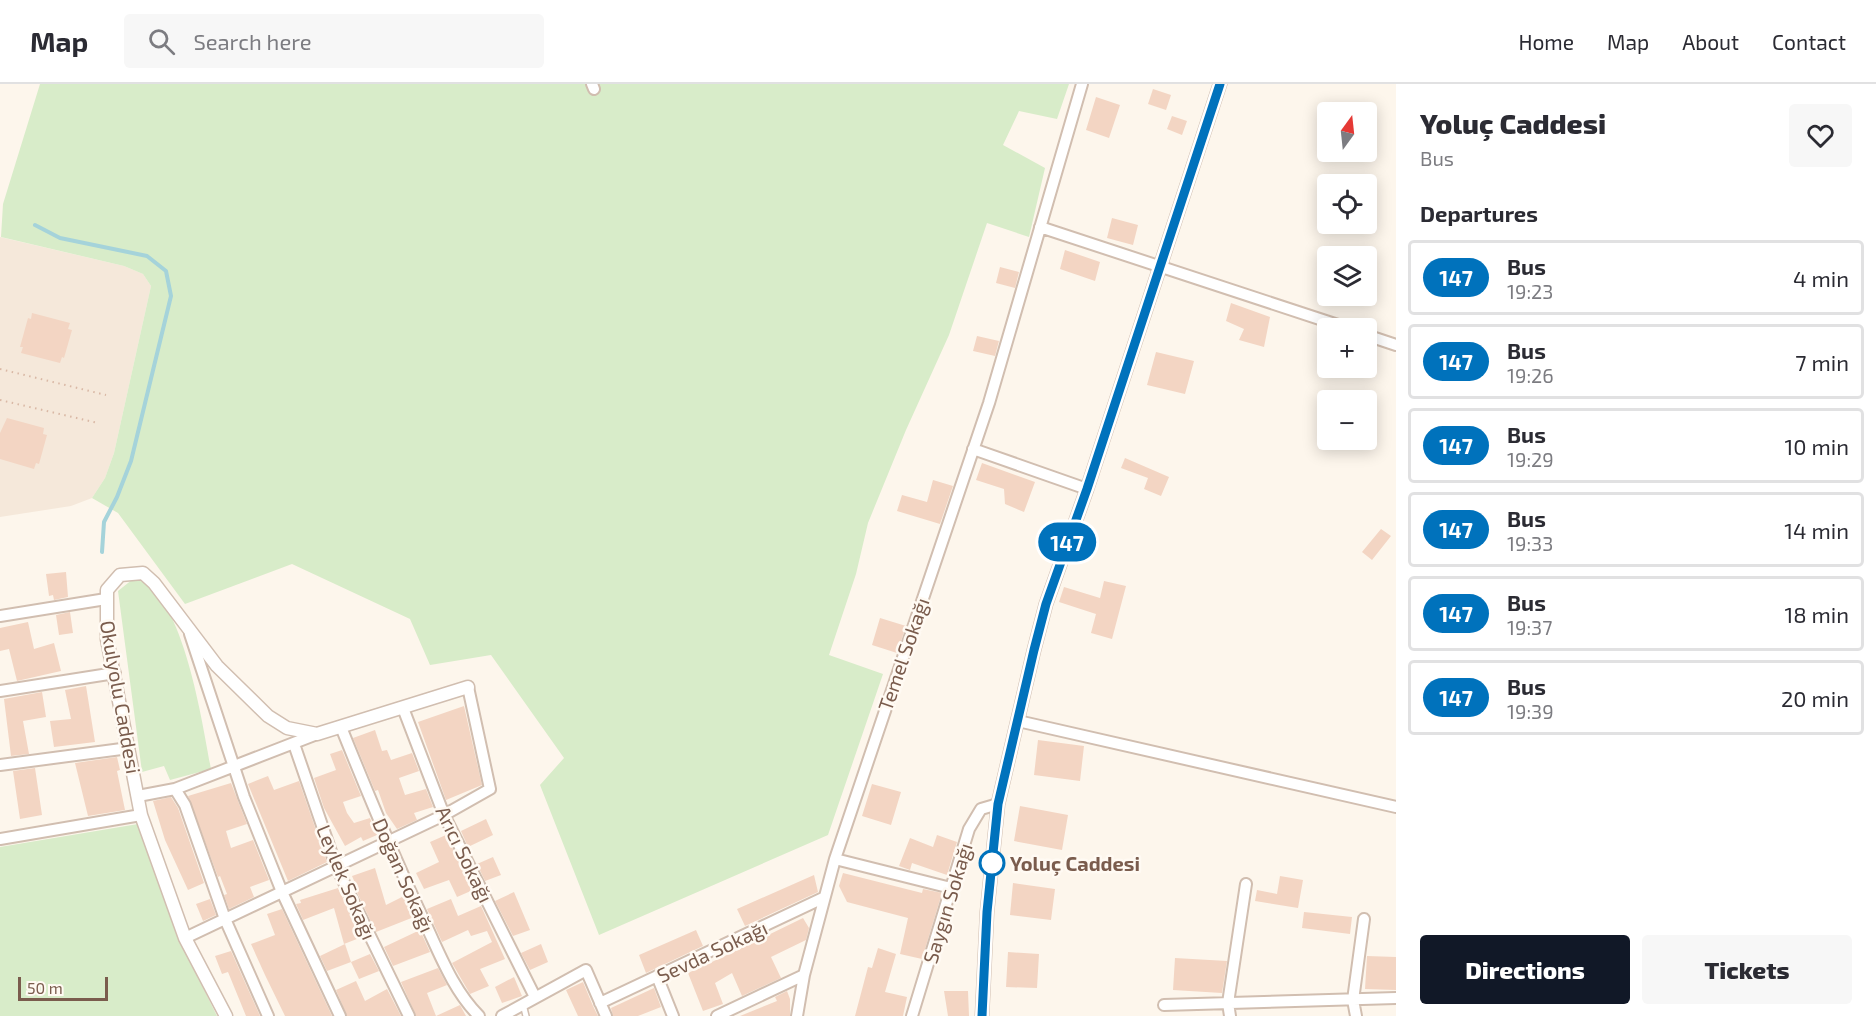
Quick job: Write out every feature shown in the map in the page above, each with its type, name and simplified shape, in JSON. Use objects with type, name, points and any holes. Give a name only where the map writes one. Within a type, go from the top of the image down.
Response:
[{"type":"street","points":[[1082,84],[1040,227],[1317,318]]},
{"type":"street","points":[[982,1016],[987,912],[998,804],[1046,604],[1087,489],[1220,84]]},
{"type":"street","name":"Temel Sokağı","points":[[797,1016],[804,975],[835,859],[1003,358],[1040,227]]},
{"type":"street","points":[[1377,339],[1396,345]]},
{"type":"street","points":[[973,449],[1087,489]]},
{"type":"street","name":"Okulyolu Caddesi","points":[[226,1016],[185,938],[141,815],[107,639],[107,590],[120,574],[143,573],[154,583],[218,666],[268,716],[286,728],[317,734],[468,687]]},
{"type":"street","points":[[0,616],[106,600]]},
{"type":"street","points":[[189,631],[234,765],[282,892],[340,1016]]},
{"type":"street","points":[[0,691],[115,673]]},
{"type":"street","points":[[185,938],[444,815],[490,789],[468,687]]},
{"type":"street","name":"Arıcı Sokağı","points":[[403,708],[444,815],[535,997]]},
{"type":"street","points":[[1017,721],[1396,807]]},
{"type":"street","name":"Doğan Sokağı","points":[[341,727],[387,842],[452,980],[466,1003],[479,1016]]},
{"type":"street","points":[[138,796],[175,789],[317,734]]},
{"type":"street","name":"Leylek Sokağı","points":[[294,744],[336,866],[409,1016]]},
{"type":"street","points":[[0,765],[129,748]]},
{"type":"street","points":[[175,789],[185,804],[225,919],[268,1016]]},
{"type":"street","name":"Saygın Sokağı","points":[[912,1016],[969,829],[981,809],[998,804]]},
{"type":"street","points":[[0,839],[141,815]]},
{"type":"street","points":[[835,859],[951,888]]},
{"type":"street","points":[[1230,1016],[1228,1003],[1246,884]]},
{"type":"street","name":"Sevda Sokağı","points":[[600,1003],[823,898]]},
{"type":"street","points":[[1356,1016],[1353,1000],[1364,919]]},
{"type":"street","points":[[502,1016],[586,970],[606,1016]]},
{"type":"street","points":[[717,1016],[804,975]]},
{"type":"street","points":[[657,976],[673,1016]]},
{"type":"street","points":[[1164,1005],[1396,998]]},
{"type":"lane","points":[[523,1004],[526,1016]]},
{"type":"path","points":[[0,369],[106,395]]},
{"type":"path","points":[[0,400],[98,423]]},
{"type":"shaded area","points":[[0,237],[124,266],[143,274],[151,286],[114,453],[105,478],[92,498],[71,506],[0,517]]},
{"type":"green space","points":[[40,84],[1069,84],[1057,119],[1019,111],[1003,145],[1045,168],[1029,237],[987,223],[949,335],[906,430],[868,523],[856,574],[829,655],[883,674],[828,835],[599,935],[540,785],[564,758],[491,655],[430,665],[410,619],[292,564],[185,604],[118,513],[92,498],[105,478],[114,453],[151,286],[143,274],[124,266],[1,237],[3,204]]},
{"type":"green space","points":[[133,579],[150,587],[165,605],[178,631],[196,692],[211,769],[170,780],[164,766],[142,772],[118,591]]},
{"type":"green space","points":[[138,824],[178,937],[217,1016],[0,1016],[0,847]]},
{"type":"building","points":[[1153,89],[1171,95],[1166,110],[1148,104]]},
{"type":"building","points":[[1096,97],[1120,105],[1109,138],[1086,130]]},
{"type":"building","points":[[1172,116],[1187,121],[1182,135],[1167,129]]},
{"type":"building","points":[[1112,218],[1138,225],[1133,245],[1107,238]]},
{"type":"building","points":[[1065,250],[1100,262],[1095,281],[1060,269]]},
{"type":"building","points":[[1000,267],[1019,272],[1015,288],[996,283]]},
{"type":"building","points":[[1231,303],[1270,317],[1264,347],[1239,340],[1244,329],[1226,321]]},
{"type":"building","points":[[32,313],[70,323],[68,329],[72,330],[64,358],[62,357],[60,363],[21,353],[23,347],[20,347],[28,318],[31,319]]},
{"type":"building","points":[[977,336],[999,341],[995,356],[973,351]]},
{"type":"building","points":[[1156,352],[1194,361],[1185,394],[1147,385]]},
{"type":"building","points":[[7,418],[44,428],[43,434],[47,435],[39,464],[36,463],[34,469],[0,459],[0,433]]},
{"type":"building","points":[[1125,458],[1169,477],[1161,496],[1144,489],[1148,478],[1121,468]]},
{"type":"building","points":[[982,463],[1035,482],[1024,512],[1005,504],[1004,489],[976,480]]},
{"type":"building","points":[[933,480],[953,486],[940,524],[897,511],[902,495],[927,502]]},
{"type":"building","points":[[1381,529],[1391,536],[1372,560],[1362,552]]},
{"type":"building","points":[[66,572],[68,597],[54,600],[53,595],[49,596],[46,574]]},
{"type":"building","points":[[1104,581],[1126,586],[1112,639],[1091,633],[1096,614],[1059,602],[1064,587],[1100,598]]},
{"type":"building","points":[[70,612],[73,633],[59,635],[56,615]]},
{"type":"building","points":[[880,618],[906,626],[897,653],[872,645]]},
{"type":"building","points":[[28,622],[34,649],[54,643],[61,671],[17,681],[9,649],[0,651],[0,628]]},
{"type":"building","points":[[86,686],[95,742],[54,747],[50,721],[71,719],[65,690]]},
{"type":"building","points":[[42,692],[46,717],[23,721],[29,754],[11,756],[4,699]]},
{"type":"building","points":[[464,706],[482,785],[446,800],[418,722]]},
{"type":"building","points":[[375,730],[382,751],[387,750],[391,760],[412,753],[419,771],[399,778],[405,795],[426,789],[433,807],[414,813],[417,820],[397,829],[386,813],[378,790],[375,791],[353,738]]},
{"type":"building","points":[[1038,740],[1084,746],[1080,781],[1034,775]]},
{"type":"building","points":[[342,750],[361,796],[343,802],[347,813],[354,823],[370,818],[377,835],[363,841],[361,837],[345,846],[324,808],[314,778],[336,770],[330,754]]},
{"type":"building","points":[[117,757],[120,770],[117,771],[125,810],[88,816],[75,763]]},
{"type":"building","points":[[35,768],[42,815],[20,819],[13,771]]},
{"type":"building","points":[[268,776],[274,790],[299,781],[327,862],[288,881],[248,784]]},
{"type":"building","points":[[231,783],[247,824],[226,831],[231,848],[253,840],[269,880],[250,887],[254,897],[229,909],[224,895],[227,894],[220,876],[218,877],[188,796]]},
{"type":"building","points":[[872,784],[901,792],[891,825],[862,816]]},
{"type":"building","points":[[171,797],[178,808],[204,883],[188,890],[165,840],[153,801]]},
{"type":"building","points":[[1020,806],[1068,815],[1062,850],[1014,841]]},
{"type":"building","points":[[486,819],[493,835],[468,847],[461,831]]},
{"type":"building","points":[[446,835],[473,890],[457,897],[449,880],[424,889],[416,873],[439,862],[430,842]]},
{"type":"building","points":[[937,835],[957,842],[947,875],[912,863],[910,870],[899,866],[910,838],[933,847]]},
{"type":"building","points":[[493,857],[501,875],[485,881],[477,864]]},
{"type":"building","points":[[375,868],[386,905],[404,896],[414,917],[376,932],[353,884],[355,883],[352,876]]},
{"type":"building","points":[[843,873],[922,893],[923,889],[942,893],[922,959],[900,954],[908,918],[847,902],[839,886]]},
{"type":"building","points":[[814,875],[818,892],[745,926],[737,909]]},
{"type":"building","points":[[1280,876],[1303,880],[1298,908],[1255,901],[1257,890],[1277,894]]},
{"type":"building","points":[[1013,883],[1055,889],[1051,920],[1010,915]]},
{"type":"building","points":[[338,888],[362,937],[344,944],[334,908],[303,920],[296,904],[301,903],[300,900]]},
{"type":"building","points":[[514,892],[530,930],[513,936],[495,901]]},
{"type":"building","points":[[210,899],[216,915],[203,921],[196,904]]},
{"type":"building","points":[[451,899],[458,916],[481,906],[505,959],[480,969],[489,986],[470,994],[452,963],[492,942],[487,931],[471,936],[468,930],[442,942],[427,909]]},
{"type":"building","points":[[282,909],[332,1016],[285,1016],[265,975],[251,944],[275,935],[267,914]]},
{"type":"building","points":[[1304,912],[1352,917],[1350,934],[1302,928]]},
{"type":"building","points":[[803,918],[809,928],[806,940],[771,957],[781,978],[742,996],[732,973],[715,983],[723,1004],[703,1011],[688,973],[742,948],[741,945],[761,935],[762,938]]},
{"type":"building","points":[[420,930],[430,952],[393,966],[384,947]]},
{"type":"building","points":[[696,930],[703,946],[646,973],[639,955]]},
{"type":"building","points":[[345,944],[351,962],[327,971],[320,956]]},
{"type":"building","points":[[541,944],[548,962],[530,970],[521,953]]},
{"type":"building","points":[[878,948],[896,954],[885,992],[907,997],[903,1016],[855,1016],[868,967],[872,968]]},
{"type":"building","points":[[231,951],[260,1016],[246,1016],[228,972],[222,974],[215,956]]},
{"type":"building","points":[[1008,952],[1039,954],[1037,988],[1006,987]]},
{"type":"building","points":[[370,954],[379,971],[359,979],[351,962]]},
{"type":"building","points":[[1367,956],[1396,957],[1396,990],[1365,989]]},
{"type":"building","points":[[1175,958],[1227,961],[1222,993],[1173,990]]},
{"type":"building","points":[[438,968],[447,985],[427,993],[436,1016],[416,1016],[401,982]]},
{"type":"building","points":[[514,977],[522,996],[502,1003],[495,987]]},
{"type":"building","points":[[356,981],[365,1001],[387,989],[401,1016],[347,1016],[336,990]]},
{"type":"building","points":[[583,982],[598,1016],[578,1016],[566,990]]},
{"type":"building","points":[[654,988],[661,1007],[638,1016],[613,1016],[611,1008]]},
{"type":"building","points":[[787,991],[790,999],[790,1016],[740,1016],[777,1001],[775,997]]},
{"type":"building","points":[[944,991],[968,991],[969,1016],[948,1016]]},
{"type":"building","points":[[460,1005],[466,1016],[436,1016]]},
{"type":"waterway","points":[[35,225],[60,238],[147,256],[166,271],[171,296],[131,461],[104,522],[102,552]]},
{"type":"bus line","name":"147","points":[[982,1016],[987,912],[998,804],[1034,650],[1046,604],[1133,353],[1220,84]]},
{"type":"place","name":"Yoluç Caddesi","points":[[992,863]]}]
